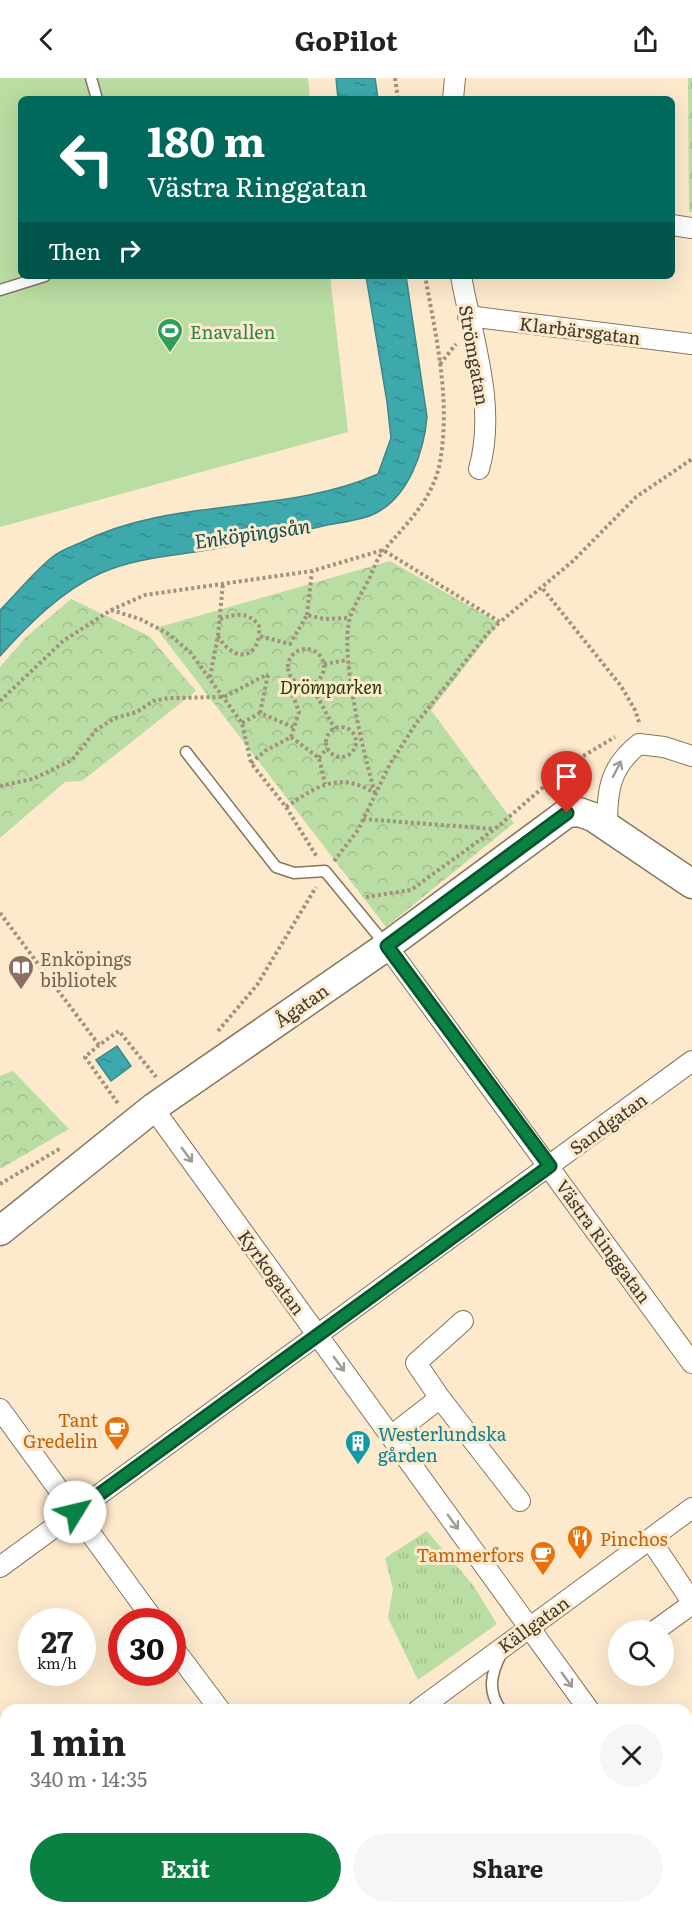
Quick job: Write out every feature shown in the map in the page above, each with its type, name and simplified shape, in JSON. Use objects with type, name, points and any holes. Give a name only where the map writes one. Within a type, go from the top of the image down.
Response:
[{"type":"street","points":[[453,96],[455,78]]},
{"type":"street","points":[[675,225],[692,228]]},
{"type":"street","name":"Strömgatan","points":[[462,279],[486,406],[483,454],[479,469]]},
{"type":"street","name":"Klarbärsgatan","points":[[468,316],[692,344]]},
{"type":"street","points":[[607,825],[607,798],[613,776],[634,736],[692,756]]},
{"type":"street","name":"Ågatan","points":[[1,1229],[157,1096],[387,946],[567,813],[586,814],[607,825],[692,884]]},
{"type":"street","name":"Västra Ringgatan","points":[[387,946],[692,1363]]},
{"type":"street","name":"Sandgatan","points":[[0,1567],[692,1061]]},
{"type":"street","name":"Kyrkogatan","points":[[157,1096],[317,1334],[585,1704]]},
{"type":"street","points":[[464,1321],[416,1363],[440,1398],[520,1501]]},
{"type":"street","points":[[391,1436],[440,1398]]},
{"type":"street","points":[[0,1409],[145,1608]]},
{"type":"street","name":"Källgatan","points":[[426,1704],[692,1509]]},
{"type":"street","points":[[650,1539],[692,1603],[669,1620]]},
{"type":"street","points":[[186,1665],[216,1704]]},
{"type":"lane","points":[[91,78],[96,96]]},
{"type":"lane","points":[[0,290],[35,279]]},
{"type":"lane","points":[[186,752],[276,867],[294,873],[325,871],[351,899],[387,946]]},
{"type":"lane","points":[[496,1704],[491,1686],[492,1671],[507,1643]]},
{"type":"path","points":[[395,78],[398,96]]},
{"type":"path","points":[[375,794],[366,764],[347,660],[349,618],[383,550],[406,529],[428,497],[440,462],[444,411],[440,357],[426,279]]},
{"type":"path","points":[[213,1037],[257,985],[325,871],[358,830],[390,764],[415,725],[487,634],[543,589],[636,497],[692,459]]},
{"type":"path","points":[[0,701],[63,641],[111,610],[145,595],[312,571],[383,550],[500,622]]},
{"type":"path","points":[[290,644],[307,615],[312,571]]},
{"type":"path","points":[[210,678],[218,636],[223,582]]},
{"type":"path","points":[[543,589],[621,686],[639,722],[634,736]]},
{"type":"path","points":[[111,610],[140,619],[167,633],[190,652],[242,723],[251,763],[286,807],[325,871]]},
{"type":"path","points":[[218,636],[224,647],[242,655],[251,653],[257,647],[260,636],[259,626],[247,616],[235,614],[220,619]]},
{"type":"path","points":[[307,615],[324,619],[349,618]]},
{"type":"path","points":[[260,636],[290,644]]},
{"type":"path","points":[[290,644],[294,654]]},
{"type":"path","points":[[302,650],[313,651],[324,664],[320,679],[311,685],[301,685],[294,681],[288,668],[294,654],[302,650]]},
{"type":"path","points":[[324,664],[347,660]]},
{"type":"path","points":[[0,786],[33,779],[72,760],[96,730],[115,718],[137,712],[153,701],[169,698],[224,697],[268,674],[260,713],[242,723]]},
{"type":"path","points":[[291,737],[292,726],[299,712],[289,685],[294,681]]},
{"type":"path","points":[[311,685],[335,729]]},
{"type":"path","points":[[260,713],[292,726]]},
{"type":"path","points":[[634,736],[639,722]]},
{"type":"path","points":[[319,758],[327,748],[328,735],[335,729],[349,730],[355,738],[354,748],[347,756],[338,757],[327,748]]},
{"type":"path","points":[[351,899],[411,890],[495,829],[570,764],[619,734]]},
{"type":"path","points":[[291,737],[319,758],[325,784]]},
{"type":"path","points":[[251,763],[265,751],[291,737]]},
{"type":"path","points":[[355,738],[362,737]]},
{"type":"path","points":[[286,807],[325,784],[342,781],[360,784],[375,794]]},
{"type":"path","points":[[363,819],[495,829]]},
{"type":"path","points":[[0,913],[99,1045]]},
{"type":"path","points":[[123,1111],[85,1057],[119,1030],[157,1096]]},
{"type":"path","points":[[0,1184],[72,1142]]},
{"type":"green space","name":"Enavallen","points":[[0,78],[308,78],[310,96],[18,96],[18,279],[330,279],[348,432],[0,527]]},
{"type":"green space","points":[[688,78],[692,78],[692,212],[689,212]]},
{"type":"green space","name":"Drömparken","points":[[390,561],[499,623],[431,710],[514,823],[386,927],[156,628]]},
{"type":"green space","points":[[71,599],[149,636],[196,691],[82,781],[65,782],[0,838],[0,667],[25,638]]},
{"type":"green space","points":[[13,1071],[69,1129],[0,1169],[0,1076]]},
{"type":"green space","points":[[427,1531],[473,1585],[497,1624],[418,1680],[388,1618],[393,1589],[385,1558]]},
{"type":"water","points":[[336,78],[375,78],[378,96],[338,96]]},
{"type":"water","name":"Enköpingsån","points":[[366,279],[406,279],[427,417],[418,458],[406,484],[397,496],[376,513],[364,518],[236,545],[140,561],[101,573],[86,580],[59,599],[34,620],[0,656],[0,610],[44,564],[65,549],[115,528],[152,518],[305,496],[342,487],[378,474],[391,438]]},
{"type":"water","points":[[117,1046],[131,1066],[111,1081],[96,1060]]},
{"type":"place","name":"Enavallen","points":[[170,354]]},
{"type":"place","name":"Enköpings bibliotek","points":[[21,991]]},
{"type":"place","name":"Tant Gredelin","points":[[117,1452]]},
{"type":"place","name":"Westerlundska gården","points":[[358,1466]]},
{"type":"place","name":"Pinchos","points":[[580,1561]]},
{"type":"place","name":"Tammerfors","points":[[543,1577]]},
{"type":"route","points":[[75,1512],[550,1166],[387,946],[567,813]]}]
